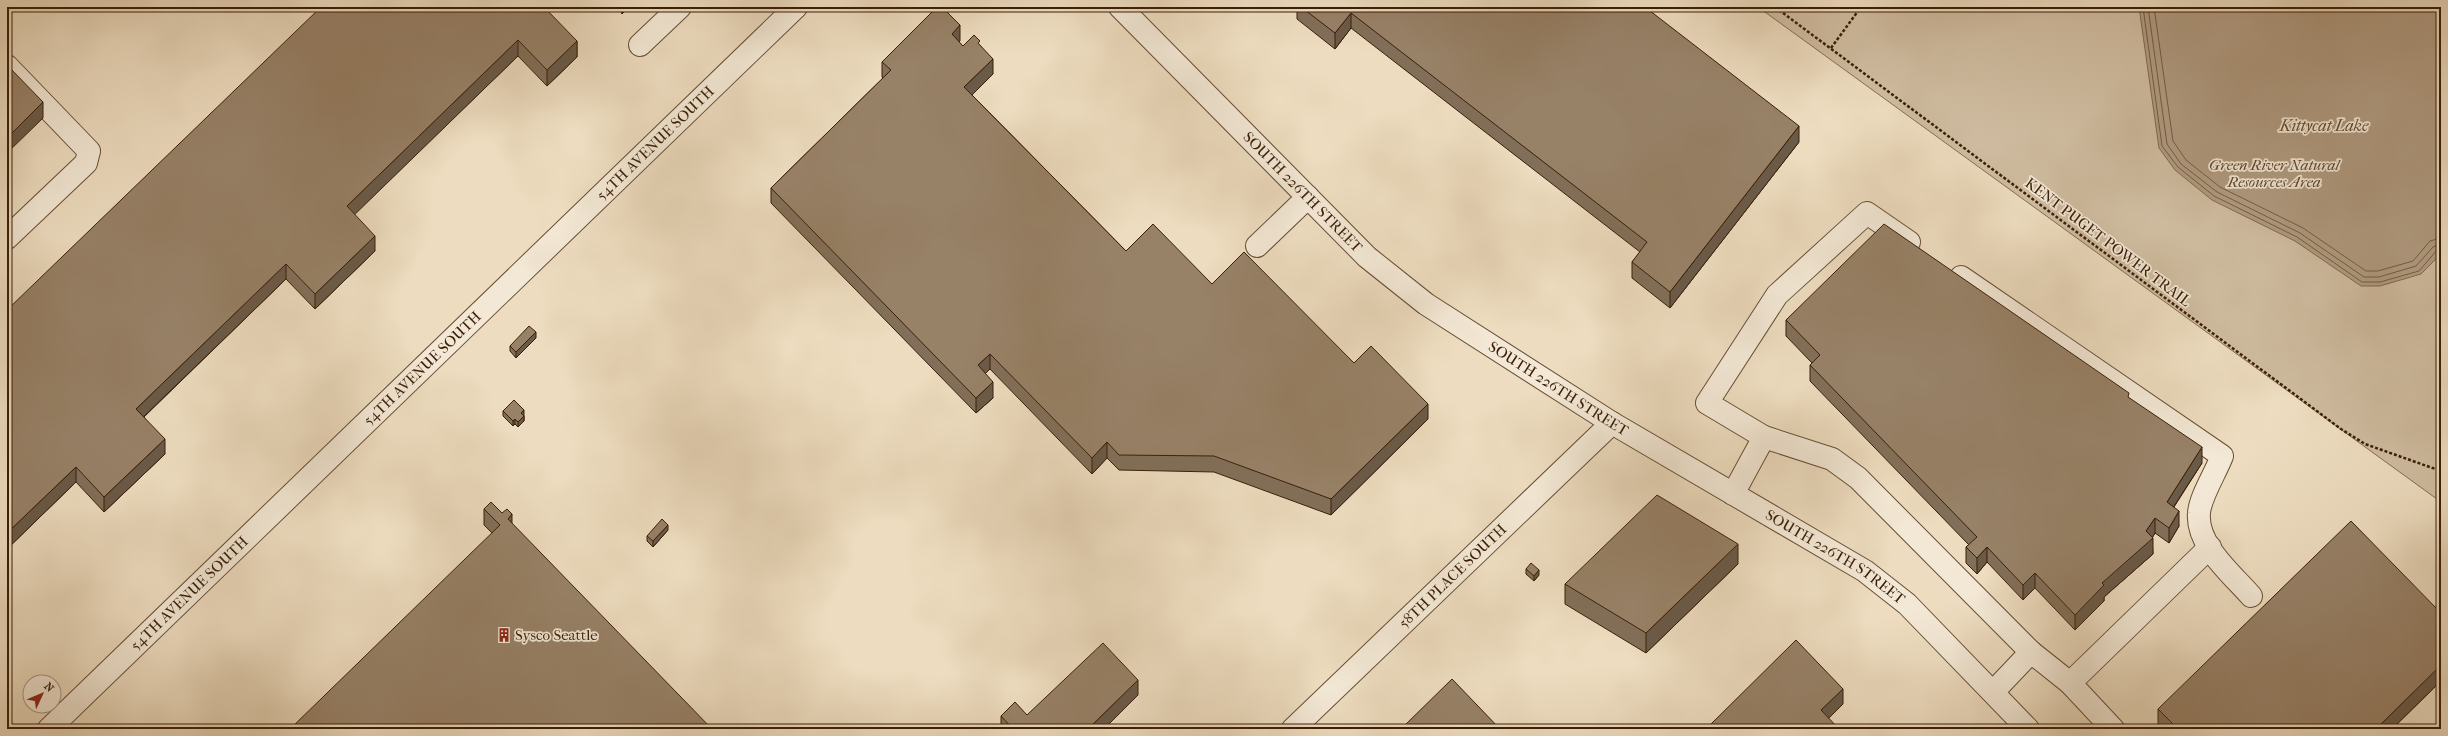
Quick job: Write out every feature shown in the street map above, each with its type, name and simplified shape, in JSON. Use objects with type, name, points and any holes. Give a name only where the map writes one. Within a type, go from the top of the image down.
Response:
[{"type":"street","points":[[640,45],[680,7]]},
{"type":"street","name":"54TH AVENUE SOUTH","points":[[49,729],[796,7]]},
{"type":"street","name":"SOUTH 226TH STREET","points":[[1120,7],[1367,257],[1426,304],[1612,423],[1865,571],[1907,604],[2028,729]]},
{"type":"street","points":[[7,66],[88,151],[86,163],[7,238]]},
{"type":"street","points":[[1257,246],[1308,197]]},
{"type":"street","points":[[1926,254],[1867,213],[1777,295],[1707,403],[1764,437],[1832,459],[1858,478],[2031,652],[2070,683],[2113,729]]},
{"type":"street","points":[[1946,267],[2222,456],[2199,512],[2200,528],[2210,548],[2251,596]]},
{"type":"street","name":"58TH PLACE SOUTH","points":[[1293,729],[1612,423]]},
{"type":"street","points":[[1732,494],[1764,437]]},
{"type":"street","points":[[2070,683],[2210,548]]},
{"type":"street","points":[[1993,692],[2031,652]]},
{"type":"path","name":"KENT PUGET POWER TRAIL","points":[[1775,7],[2341,429],[2365,444],[2441,471]]},
{"type":"path","points":[[1831,48],[1861,7]]},
{"type":"green space","name":"Green River Natural Resources Area","points":[[1758,7],[2441,7],[2441,502]]},
{"type":"water","name":"Kittycat Lake","points":[[2139,7],[2441,7],[2441,251],[2434,261],[2421,274],[2380,286],[2361,286],[2295,241],[2212,200],[2175,170],[2159,148]]},
{"type":"building","points":[[321,7],[544,7],[577,41],[547,70],[518,40],[347,206],[375,236],[315,294],[286,264],[136,409],[165,439],[104,497],[76,467],[7,533],[7,310]]},
{"type":"building","points":[[937,7],[942,7],[960,25],[952,34],[963,46],[974,35],[980,41],[978,43],[993,59],[964,87],[1126,251],[1153,224],[1212,284],[1244,252],[1354,363],[1371,346],[1428,404],[1331,499],[1214,456],[1119,455],[1107,442],[1092,458],[990,354],[978,365],[993,382],[976,398],[771,188],[891,70],[882,62]]},
{"type":"building","points":[[1301,7],[1645,7],[1799,126],[1670,292],[1632,262],[1647,242],[1351,13],[1335,33]]},
{"type":"building","points":[[7,65],[43,102],[7,138]]},
{"type":"building","points":[[1884,224],[2129,393],[2128,397],[2202,447],[2167,502],[2179,511],[2169,528],[2155,518],[2146,531],[2153,538],[2102,583],[2104,585],[2075,615],[2035,573],[2023,585],[1987,547],[1977,558],[1966,547],[1977,537],[1810,365],[1820,355],[1786,320]]},
{"type":"building","points":[[529,326],[536,332],[516,352],[510,346]]},
{"type":"building","points":[[514,400],[524,410],[521,413],[524,416],[518,422],[515,419],[513,421],[503,411]]},
{"type":"building","points":[[1657,495],[1738,544],[1646,633],[1565,584]]},
{"type":"building","name":"Sysco Seattle","points":[[491,502],[502,513],[507,509],[512,514],[508,519],[712,729],[290,729],[500,525],[484,509]]},
{"type":"building","points":[[662,519],[668,525],[653,541],[647,536]]},
{"type":"building","points":[[2351,521],[2441,613],[2441,665],[2376,729],[2178,729],[2158,709]]},
{"type":"building","points":[[1531,563],[1539,570],[1534,576],[1526,569]]},
{"type":"building","points":[[1796,640],[1843,689],[1821,710],[1839,729],[1706,729]]},
{"type":"building","points":[[1103,643],[1138,680],[1088,729],[1013,729],[1001,716],[1015,702],[1027,715]]},
{"type":"building","points":[[1452,679],[1500,729],[1401,729]]},
{"type":"place","name":"Sysco Seattle","points":[[504,635]]}]
